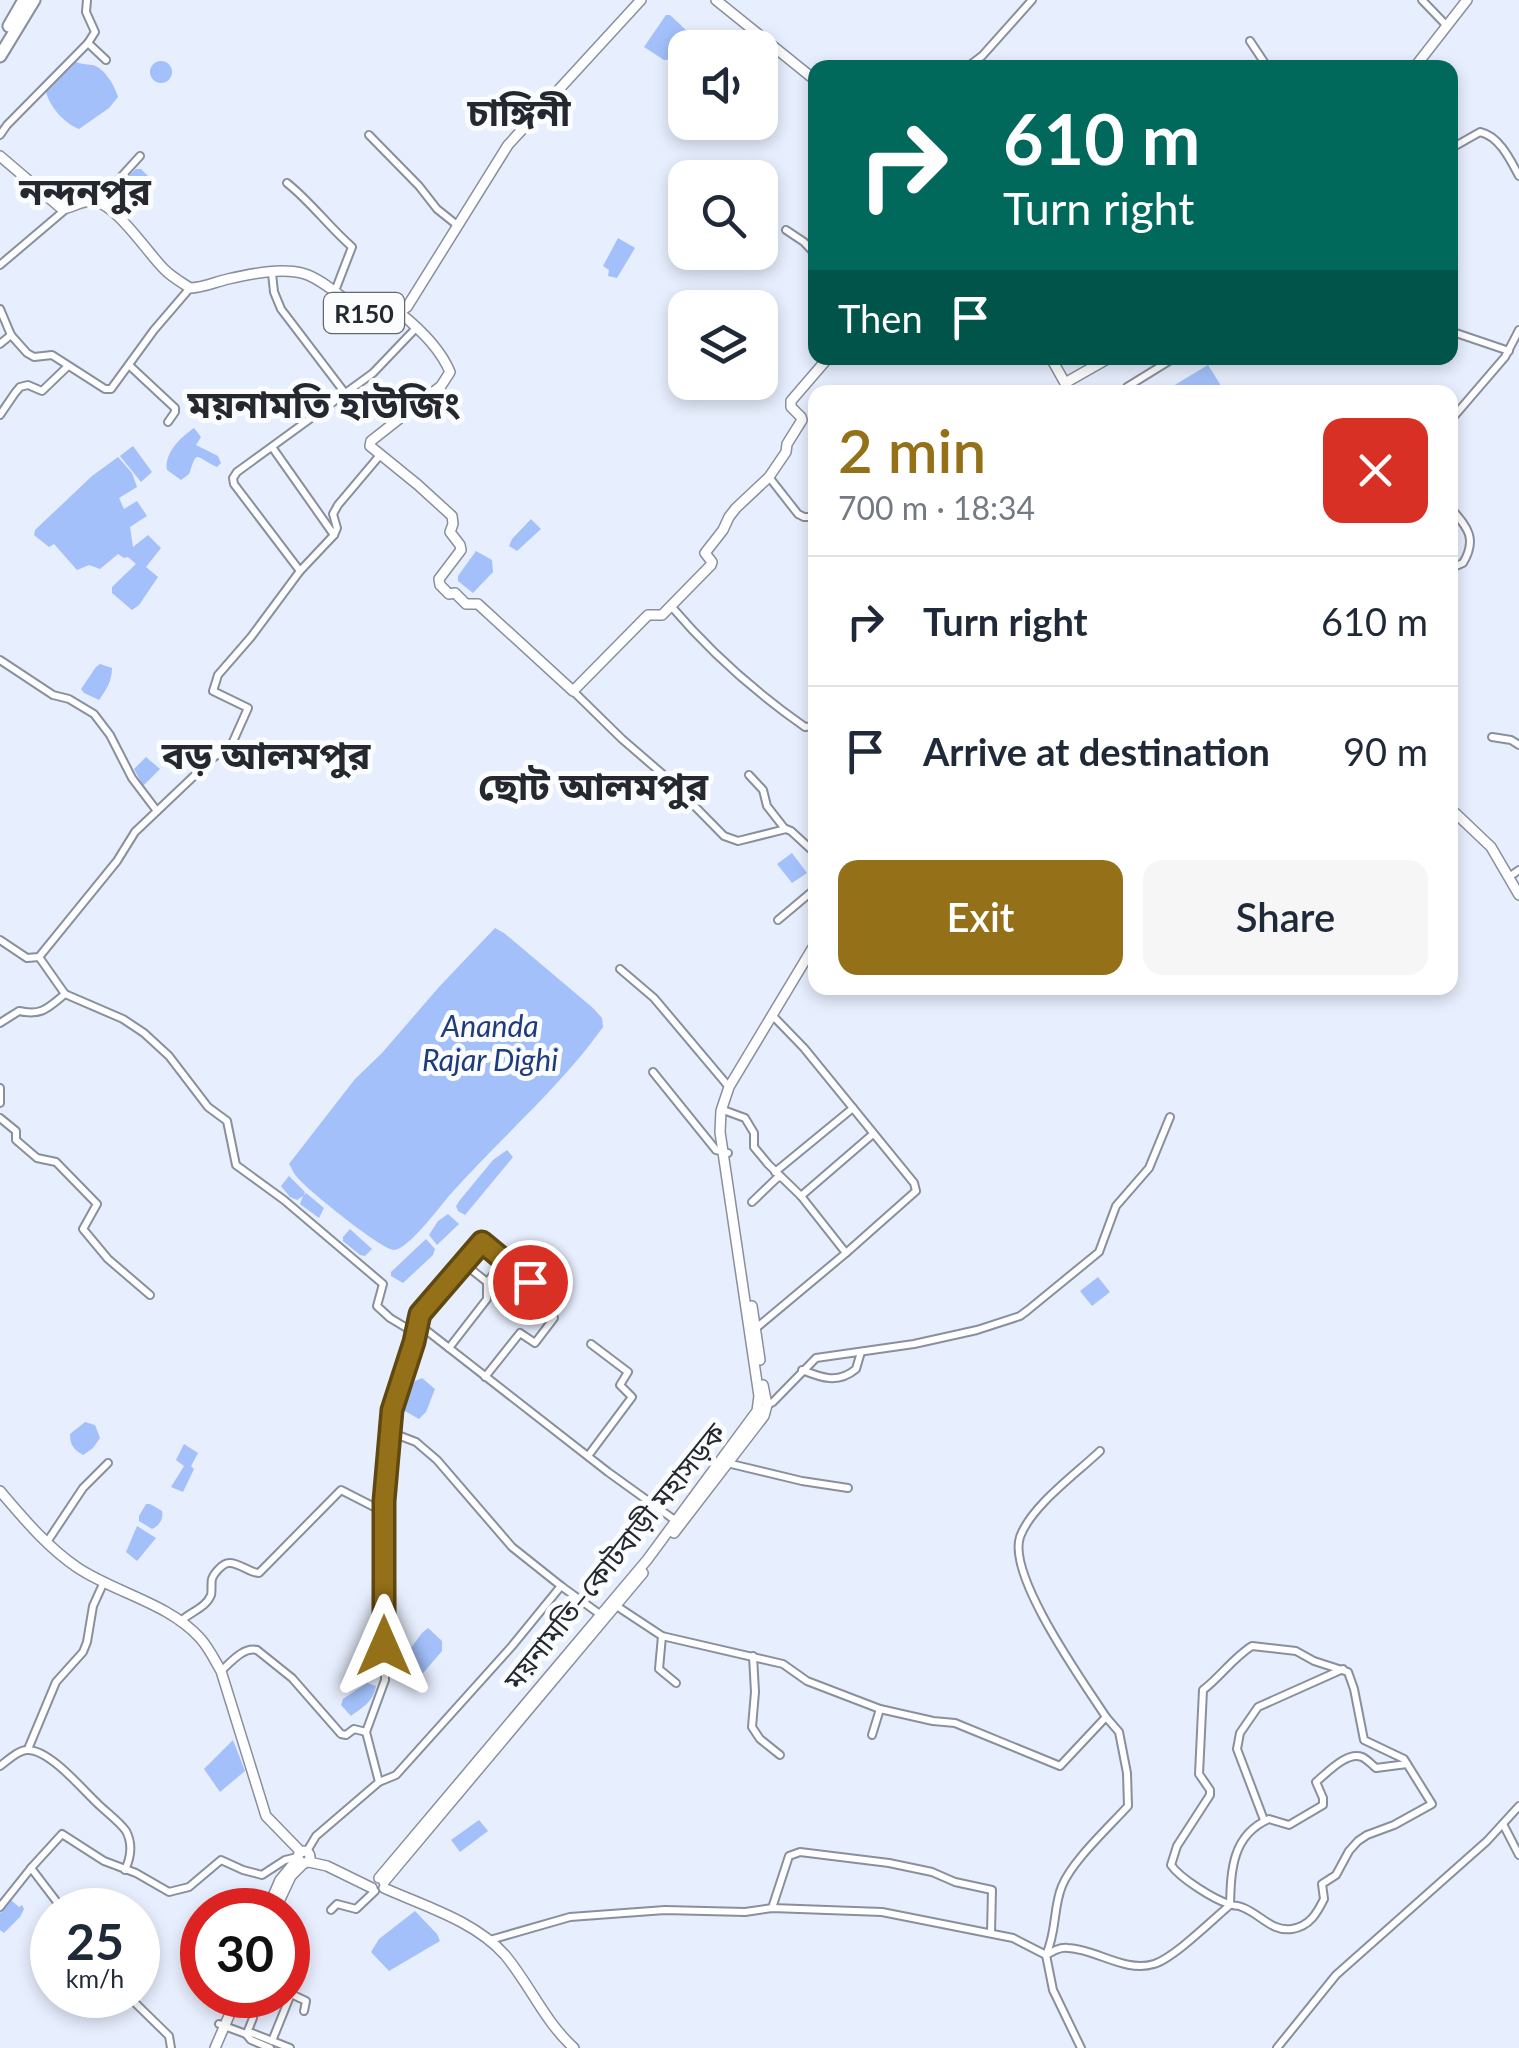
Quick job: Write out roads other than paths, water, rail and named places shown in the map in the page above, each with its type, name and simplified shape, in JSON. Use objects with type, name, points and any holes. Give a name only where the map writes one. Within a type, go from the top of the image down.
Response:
[{"type":"highway","points":[[0,52],[24,0]]},
{"type":"highway","points":[[0,52],[34,0]]},
{"type":"main road","name":"R150","points":[[190,288],[272,272],[304,274],[370,316],[400,312],[407,307],[508,145],[641,0]]},
{"type":"main road","points":[[716,0],[808,74]]},
{"type":"main road","points":[[1420,60],[1467,0]]},
{"type":"main road","points":[[0,156],[55,205],[66,210],[87,201],[98,202],[129,226],[169,274],[190,288]]},
{"type":"main road","points":[[400,312],[434,346],[450,372],[441,386],[371,440],[370,446],[452,516],[450,532],[461,550],[440,579],[440,585],[466,604],[478,604],[572,691],[648,615],[662,615],[712,564],[704,553],[729,516],[769,477],[784,455],[801,422],[791,402],[822,365]]},
{"type":"main road","points":[[1072,385],[1099,365]]},
{"type":"main road","points":[[1458,816],[1491,848],[1519,894]]},
{"type":"main road","points":[[725,1153],[726,1111],[735,1088],[808,957]]},
{"type":"main road","points":[[763,1404],[720,1132],[721,1112],[729,1087],[808,965]]},
{"type":"main road","name":"ময়নামতি–কোটবাড়ী মহাসড়ক","points":[[377,1885],[614,1604],[764,1416],[763,1404]]},
{"type":"main road","name":"ময়নামতি–কোটবাড়ী মহাসড়ক","points":[[524,1711],[600,1615],[614,1604],[763,1404]]},
{"type":"main road","points":[[0,1491],[46,1543],[104,1584],[136,1596],[180,1622],[208,1648],[221,1671],[266,1816],[304,1857],[377,1885],[489,1940],[519,1973],[560,2035],[574,2048]]},
{"type":"main road","points":[[284,1888],[304,1857]]},
{"type":"main road","points":[[212,2048],[224,2018]]},
{"type":"street","points":[[0,134],[95,32],[86,12],[87,0]]},
{"type":"street","points":[[977,60],[1032,0]]},
{"type":"street","points":[[1422,0],[1447,26]]},
{"type":"street","points":[[1250,41],[1263,60]]},
{"type":"street","points":[[88,42],[106,60]]},
{"type":"street","points":[[1458,144],[1480,132],[1488,133],[1519,176]]},
{"type":"street","points":[[369,135],[437,209],[457,225]]},
{"type":"street","points":[[98,202],[140,156]]},
{"type":"street","points":[[287,183],[352,246],[336,291]]},
{"type":"street","points":[[0,265],[66,210]]},
{"type":"street","points":[[786,230],[808,248]]},
{"type":"street","points":[[272,272],[281,309],[345,393]]},
{"type":"street","points":[[0,309],[11,336],[27,353],[34,357],[52,355],[105,389],[112,389],[190,288]]},
{"type":"street","points":[[300,571],[232,478],[380,368],[418,327]]},
{"type":"street","points":[[1458,411],[1509,351],[1519,330]]},
{"type":"street","points":[[1458,334],[1509,351]]},
{"type":"street","points":[[0,344],[11,336]]},
{"type":"street","points":[[1130,385],[1163,365]]},
{"type":"street","points":[[0,414],[20,387],[28,385],[42,391],[68,366]]},
{"type":"street","points":[[130,366],[174,408],[168,422]]},
{"type":"street","points":[[272,447],[334,534]]},
{"type":"street","points":[[0,940],[27,958],[38,957],[117,861],[135,832],[214,757],[229,749],[248,708],[212,689],[218,675],[334,534],[337,528],[333,514],[338,505],[381,454]]},
{"type":"street","points":[[769,477],[798,514],[808,516]]},
{"type":"street","points":[[1458,518],[1471,536],[1463,563],[1458,565]]},
{"type":"street","points":[[671,606],[746,683],[808,727]]},
{"type":"street","points":[[0,660],[53,695],[94,714],[157,811]]},
{"type":"street","points":[[572,691],[676,786],[724,836],[738,841],[786,830],[808,847]]},
{"type":"street","points":[[1492,738],[1519,745]]},
{"type":"street","points":[[749,776],[763,790],[767,806],[786,830]]},
{"type":"street","points":[[1509,877],[1519,870]]},
{"type":"street","points":[[778,920],[808,895]]},
{"type":"street","points":[[38,957],[65,994],[123,1019],[169,1056],[208,1107],[227,1121],[236,1165],[383,1284],[378,1306],[416,1333]]},
{"type":"street","points":[[620,969],[654,998],[729,1087]]},
{"type":"street","points":[[0,1024],[19,1011],[42,1012],[65,994]]},
{"type":"street","points":[[752,1329],[846,1254],[916,1190],[775,1016]]},
{"type":"street","points":[[653,1072],[716,1150],[725,1153]]},
{"type":"street","points":[[0,1088],[0,1103]]},
{"type":"street","points":[[752,1202],[852,1108]]},
{"type":"street","points":[[726,1111],[745,1118],[754,1133],[752,1145],[801,1196],[846,1254]]},
{"type":"street","points":[[763,1404],[774,1402],[816,1358],[977,1330],[1020,1316],[1098,1252],[1116,1206],[1149,1168],[1170,1117]]},
{"type":"street","points":[[0,1118],[16,1131],[16,1140],[37,1158],[56,1162],[98,1204],[83,1229],[108,1259],[150,1296]]},
{"type":"street","points":[[801,1196],[873,1134]]},
{"type":"street","points":[[378,1782],[366,1732],[385,1680],[384,1512],[392,1410],[424,1308],[482,1242],[532,1284],[510,1314]]},
{"type":"street","points":[[449,1348],[487,1299],[487,1282],[506,1261]]},
{"type":"street","points":[[463,1263],[487,1282]]},
{"type":"street","points":[[485,1377],[520,1333],[534,1343],[554,1318]]},
{"type":"street","points":[[418,1323],[676,1521]]},
{"type":"street","points":[[588,1456],[632,1397],[620,1385],[628,1372],[591,1344]]},
{"type":"street","points":[[802,1370],[822,1378],[839,1379],[856,1369],[860,1352]]},
{"type":"street","points":[[390,1432],[416,1442],[437,1460],[512,1547],[600,1615]]},
{"type":"street","points":[[1081,2048],[1052,1990],[1046,1955],[1053,1940],[1061,1886],[1128,1806],[1127,1773],[1119,1732],[1106,1718],[1042,1617],[1024,1570],[1018,1541],[1041,1506],[1100,1451]]},
{"type":"street","points":[[726,1462],[848,1488]]},
{"type":"street","points":[[46,1543],[83,1488],[108,1463]]},
{"type":"street","points":[[180,1622],[211,1595],[211,1580],[224,1564],[259,1574],[340,1490],[384,1512]]},
{"type":"street","points":[[0,1766],[28,1749],[56,1682],[83,1652],[93,1606],[104,1584]]},
{"type":"street","points":[[0,1907],[62,1834],[104,1861],[136,1872],[169,1892],[189,1886],[221,1860],[264,1875],[284,1860],[304,1857],[316,1836],[378,1782],[396,1774],[562,1586]]},
{"type":"street","points":[[614,1604],[662,1636],[783,1664],[806,1681],[880,1709],[955,1723],[1060,1766],[1106,1718]]},
{"type":"street","points":[[662,1636],[659,1669],[676,1683]]},
{"type":"street","points":[[1252,1646],[1296,1651],[1343,1669],[1354,1688],[1364,1740],[1404,1759],[1432,1805],[1358,1841],[1336,1875],[1322,1884],[1324,1898],[1312,1920],[1296,1928],[1278,1929],[1178,1874],[1172,1864],[1176,1846],[1210,1795],[1198,1774],[1203,1690],[1252,1646]]},
{"type":"street","points":[[221,1671],[250,1648],[257,1650],[292,1678],[341,1734],[346,1736],[354,1729],[366,1732]]},
{"type":"street","points":[[753,1656],[752,1726],[760,1739],[780,1754]]},
{"type":"street","points":[[1264,1820],[1236,1748],[1240,1733],[1258,1706],[1343,1669]]},
{"type":"street","points":[[872,1735],[880,1709]]},
{"type":"street","points":[[28,1749],[72,1776],[125,1830],[130,1845],[125,1870]]},
{"type":"street","points":[[489,1940],[570,1917],[665,1910],[882,1912],[1013,1938],[1046,1955],[1070,1948],[1151,1966],[1230,1905],[1235,1852],[1264,1820],[1288,1825],[1312,1812],[1324,1801],[1316,1782],[1353,1756],[1376,1768],[1407,1764]]},
{"type":"street","points":[[1277,2048],[1336,1976],[1487,1841],[1519,1806]]},
{"type":"street","points":[[1503,1824],[1519,1855]]},
{"type":"street","points":[[772,1908],[789,1856],[800,1852],[844,1856],[932,1872],[954,1882],[992,1890],[991,1933]]},
{"type":"street","points":[[30,1868],[46,1888]]},
{"type":"street","points":[[331,1910],[337,1904],[356,1910],[377,1885]]},
{"type":"street","points":[[149,2018],[169,2036],[171,2048]]},
{"type":"street","points":[[246,2034],[253,2018]]},
{"type":"street","points":[[271,2044],[280,2018]]},
{"type":"street","points":[[221,2025],[246,2034],[250,2040],[290,2048]]},
{"type":"water","points":[[666,15],[686,30],[668,30],[667,60],[644,47]]},
{"type":"water","points":[[157,61],[165,61],[172,72],[165,83],[157,83],[150,76],[150,68]]},
{"type":"water","points":[[76,62],[101,69],[118,97],[79,129],[58,114],[46,92]]},
{"type":"water","points":[[136,169],[149,177],[151,194],[142,204],[129,207],[114,196],[114,190]]},
{"type":"water","points":[[618,238],[635,248],[617,278],[608,276],[609,270],[603,266]]},
{"type":"water","points":[[1208,365],[1221,385],[1175,385]]},
{"type":"water","points":[[194,428],[201,437],[196,445],[218,456],[221,463],[217,467],[198,457],[181,480],[167,470],[168,458]]},
{"type":"water","points":[[133,446],[152,472],[141,482],[120,456]]},
{"type":"water","points":[[118,457],[132,473],[137,487],[119,498],[124,509],[137,501],[147,516],[130,527],[133,547],[148,535],[161,548],[146,567],[158,577],[132,610],[112,593],[112,587],[136,564],[128,557],[118,554],[100,569],[89,565],[77,570],[54,544],[49,547],[34,535],[92,476]]},
{"type":"water","points":[[531,519],[541,529],[517,551],[509,546],[512,539]]},
{"type":"water","points":[[476,551],[492,560],[493,572],[473,593],[458,581],[458,576]]},
{"type":"water","points":[[100,664],[112,668],[110,681],[99,700],[81,689]]},
{"type":"water","points":[[146,757],[160,769],[143,786],[134,769]]},
{"type":"water","points":[[792,853],[807,873],[792,883],[777,864]]},
{"type":"water","name":"Ananda Rajar Dighi","points":[[495,928],[593,1008],[602,1018],[603,1027],[567,1072],[422,1228],[394,1250],[328,1205],[303,1184],[289,1164],[355,1079]]},
{"type":"water","points":[[507,1150],[513,1157],[509,1162],[465,1215],[458,1211],[460,1200],[493,1160]]},
{"type":"water","points":[[289,1176],[304,1195],[324,1208],[319,1218],[300,1204],[303,1196],[297,1200],[290,1197],[281,1186]]},
{"type":"water","points":[[448,1214],[459,1224],[437,1245],[429,1235]]},
{"type":"water","points":[[350,1229],[372,1249],[365,1256],[343,1241]]},
{"type":"water","points":[[426,1239],[435,1249],[433,1255],[403,1283],[391,1276],[391,1272]]},
{"type":"water","points":[[1098,1277],[1110,1292],[1092,1306],[1080,1291]]},
{"type":"water","points":[[422,1378],[435,1389],[419,1419],[403,1407],[415,1381]]},
{"type":"water","points":[[85,1422],[95,1425],[100,1438],[83,1455],[73,1447],[70,1434]]},
{"type":"water","points":[[184,1444],[198,1453],[183,1492],[171,1487],[184,1466],[176,1460]]},
{"type":"water","points":[[146,1504],[162,1511],[160,1522],[152,1529],[139,1521]]},
{"type":"water","points":[[137,1526],[156,1538],[137,1561],[126,1552]]},
{"type":"water","points":[[428,1628],[442,1641],[442,1651],[417,1680],[401,1670],[399,1664]]},
{"type":"water","points":[[367,1683],[376,1686],[373,1696],[351,1716],[341,1705],[343,1699]]},
{"type":"water","points":[[233,1740],[245,1771],[220,1792],[204,1769]]},
{"type":"water","points":[[479,1820],[488,1831],[460,1852],[451,1840]]},
{"type":"water","points":[[11,1900],[24,1909],[4,1933],[0,1930],[0,1913]]},
{"type":"water","points":[[415,1911],[440,1941],[389,1971],[371,1952],[379,1939]]},
{"type":"district","name":"চাঙ্গিনী","points":[[519,111]]},
{"type":"district","name":"নন্দনপুর","points":[[85,190]]},
{"type":"district","name":"ময়নামতি হাউজিং","points":[[324,403]]},
{"type":"district","name":"বড় আলমপুর","points":[[266,754]]},
{"type":"district","name":"ছোট আলমপুর","points":[[593,785]]}]
